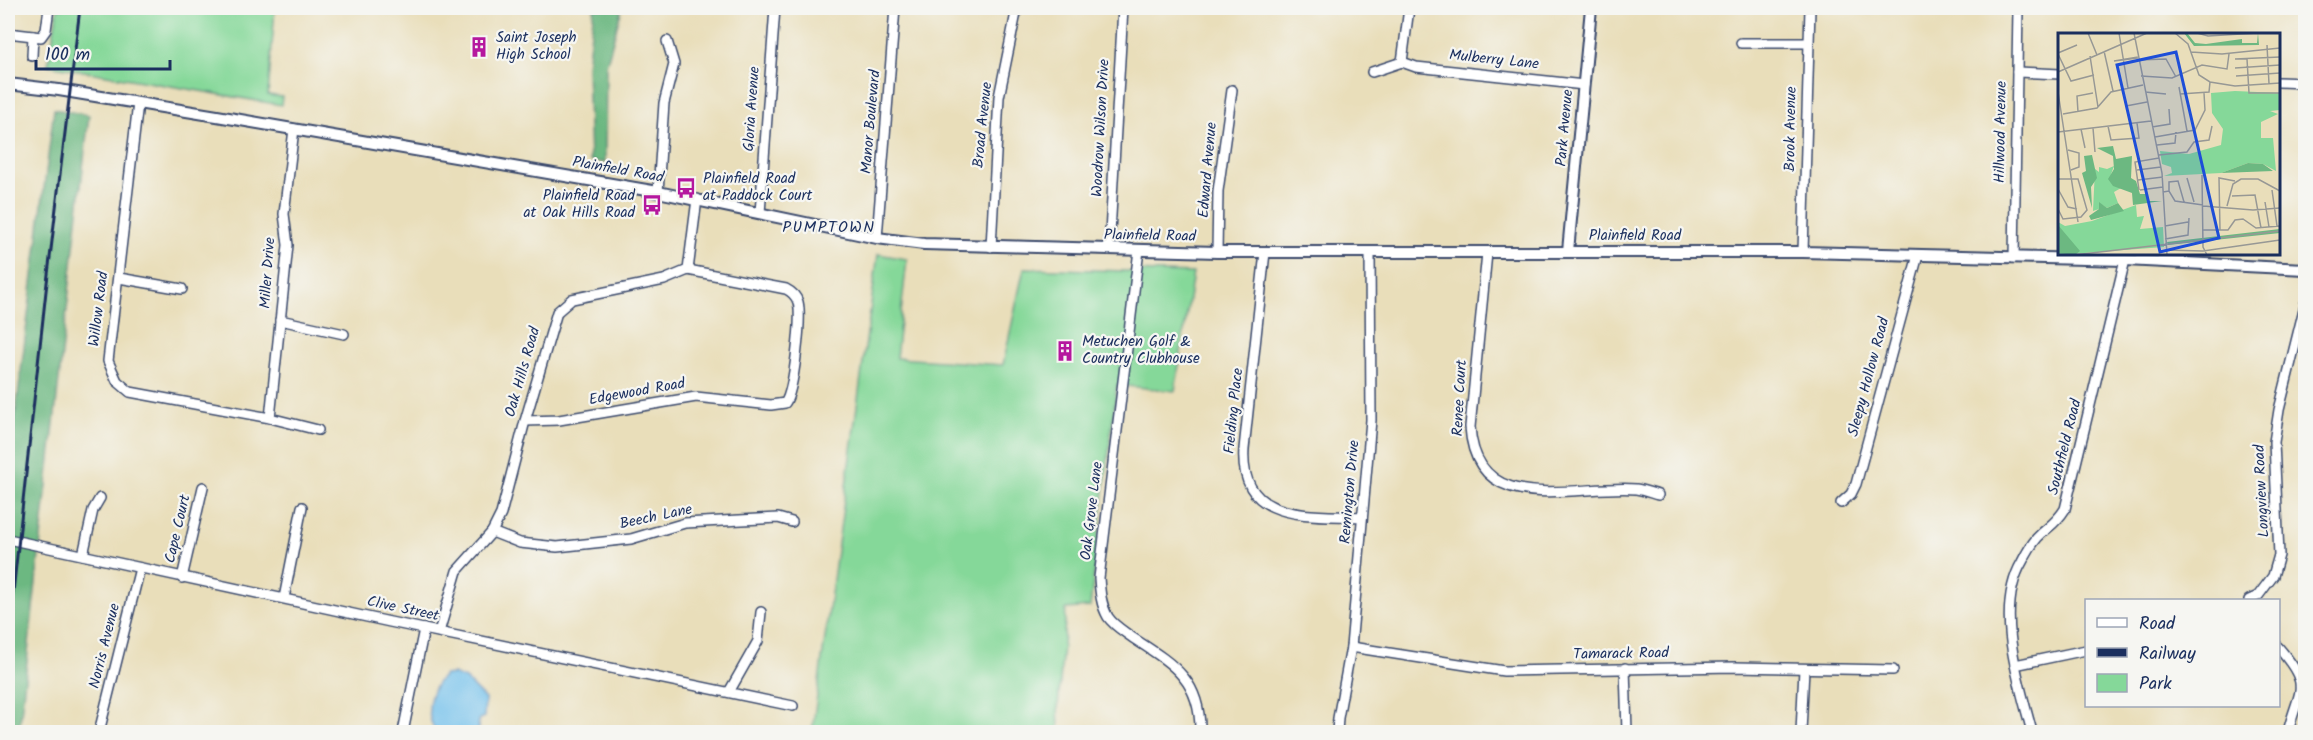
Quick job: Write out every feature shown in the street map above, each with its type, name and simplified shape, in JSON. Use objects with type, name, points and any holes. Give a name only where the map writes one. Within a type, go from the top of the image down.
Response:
[{"type":"street","points":[[8,33],[41,37],[46,30],[49,8]]},
{"type":"street","name":"Gloria Avenue","points":[[759,213],[775,8]]},
{"type":"street","name":"Manor Boulevard","points":[[877,238],[896,8]]},
{"type":"street","name":"Broad Avenue","points":[[991,247],[999,96],[1017,8]]},
{"type":"street","name":"Woodrow Wilson Drive","points":[[1109,250],[1123,8]]},
{"type":"street","points":[[1372,72],[1402,62],[1409,8]]},
{"type":"street","name":"Park Avenue","points":[[1568,251],[1591,8]]},
{"type":"street","name":"Brook Avenue","points":[[1803,252],[1810,8]]},
{"type":"street","name":"Hillwood Avenue","points":[[2014,258],[2019,8]]},
{"type":"street","points":[[32,56],[33,36]]},
{"type":"street","points":[[658,192],[664,103],[674,64],[667,41]]},
{"type":"street","points":[[1741,43],[1809,43]]},
{"type":"street","name":"Mulberry Lane","points":[[1402,62],[1416,67],[1584,85]]},
{"type":"street","points":[[2017,72],[2058,74]]},
{"type":"street","points":[[2280,82],[2306,83]]},
{"type":"street","name":"Plainfield Road","points":[[8,84],[138,103],[658,192],[877,238],[924,244],[1217,252],[1803,252],[2125,260],[2306,269]]},
{"type":"street","name":"Edward Avenue","points":[[1217,252],[1218,191],[1232,90]]},
{"type":"street","name":"Willow Road","points":[[138,103],[108,361],[117,381],[130,392],[270,418],[318,430]]},
{"type":"street","name":"Miller Drive","points":[[270,418],[288,245],[284,214],[294,129]]},
{"type":"street","points":[[688,270],[697,199]]},
{"type":"street","name":"Oak Grove Lane","points":[[1139,250],[1099,578],[1100,596],[1109,620],[1183,674],[1200,709],[1200,732]]},
{"type":"street","name":"Fielding Place","points":[[1265,252],[1244,449],[1244,474],[1255,493],[1278,510],[1362,517]]},
{"type":"street","name":"Remington Drive","points":[[1337,732],[1351,647],[1371,420],[1370,252]]},
{"type":"street","name":"Renee Court","points":[[1487,253],[1470,427],[1473,453],[1478,463],[1495,479],[1521,491],[1637,489],[1658,495]]},
{"type":"street","name":"Sleepy Hollow Road","points":[[1841,503],[1851,494],[1856,484],[1918,255]]},
{"type":"street","name":"Southfield Road","points":[[2032,732],[2015,665],[2008,615],[2011,595],[2020,564],[2036,539],[2056,523],[2065,509],[2125,260]]},
{"type":"street","name":"Oak Hills Road","points":[[439,632],[457,571],[492,532],[501,514],[557,312],[563,305],[583,296],[664,280],[680,276],[688,270]]},
{"type":"street","name":"Edgewood Road","points":[[525,421],[559,420],[696,397],[771,405],[785,403],[792,386],[798,322],[798,305],[794,295],[786,289],[688,270]]},
{"type":"street","points":[[119,278],[182,289]]},
{"type":"street","name":"Longview Road","points":[[2251,599],[2258,596],[2273,576],[2279,555],[2274,442],[2277,417],[2306,301]]},
{"type":"street","points":[[280,320],[344,334]]},
{"type":"street","name":"Cape Court","points":[[182,578],[203,487]]},
{"type":"street","points":[[83,555],[93,510],[100,498]]},
{"type":"street","points":[[284,598],[302,507]]},
{"type":"street","name":"Beech Lane","points":[[492,532],[520,543],[557,547],[632,539],[685,523],[778,518],[792,522]]},
{"type":"street","name":"Clive Street","points":[[8,539],[182,578],[793,706]]},
{"type":"street","name":"Norris Avenue","points":[[99,732],[140,567]]},
{"type":"street","points":[[729,692],[758,641],[761,612]]},
{"type":"street","points":[[403,732],[424,629]]},
{"type":"street","name":"Tamarack Road","points":[[1351,647],[1504,672],[1625,668],[1893,670]]},
{"type":"street","points":[[2280,649],[2295,666],[2301,678],[2299,698],[2288,732]]},
{"type":"street","points":[[2015,665],[2085,650]]},
{"type":"street","points":[[1625,668],[1627,732]]},
{"type":"street","points":[[1801,732],[1804,669]]},
{"type":"green space","points":[[58,8],[275,8],[268,95],[282,97],[281,105],[48,65]]},
{"type":"green space","points":[[594,8],[622,8],[606,66],[605,163],[590,161],[587,66]]},
{"type":"green space","points":[[54,109],[89,115],[19,732],[8,732],[8,474]]},
{"type":"green space","points":[[878,254],[907,259],[896,358],[1003,365],[1024,268],[1193,273],[1175,391],[1117,385],[1090,607],[1066,609],[1058,706],[1059,732],[812,732]]},
{"type":"water","points":[[453,674],[465,679],[485,699],[484,717],[479,719],[478,732],[436,732],[432,725],[429,710],[431,695],[444,675]]},
{"type":"railway","points":[[8,638],[80,8]]},
{"type":"place","name":"Saint Joseph High School","points":[[479,47]]},
{"type":"place","name":"Plainfield Road at Paddock Court","points":[[686,188]]},
{"type":"place","name":"Plainfield Road at Oak Hills Road","points":[[652,205]]},
{"type":"place","name":"Metuchen Golf & Country Clubhouse","points":[[1065,351]]},
{"type":"district","name":"PUMPTOWN","points":[[829,227]]}]
